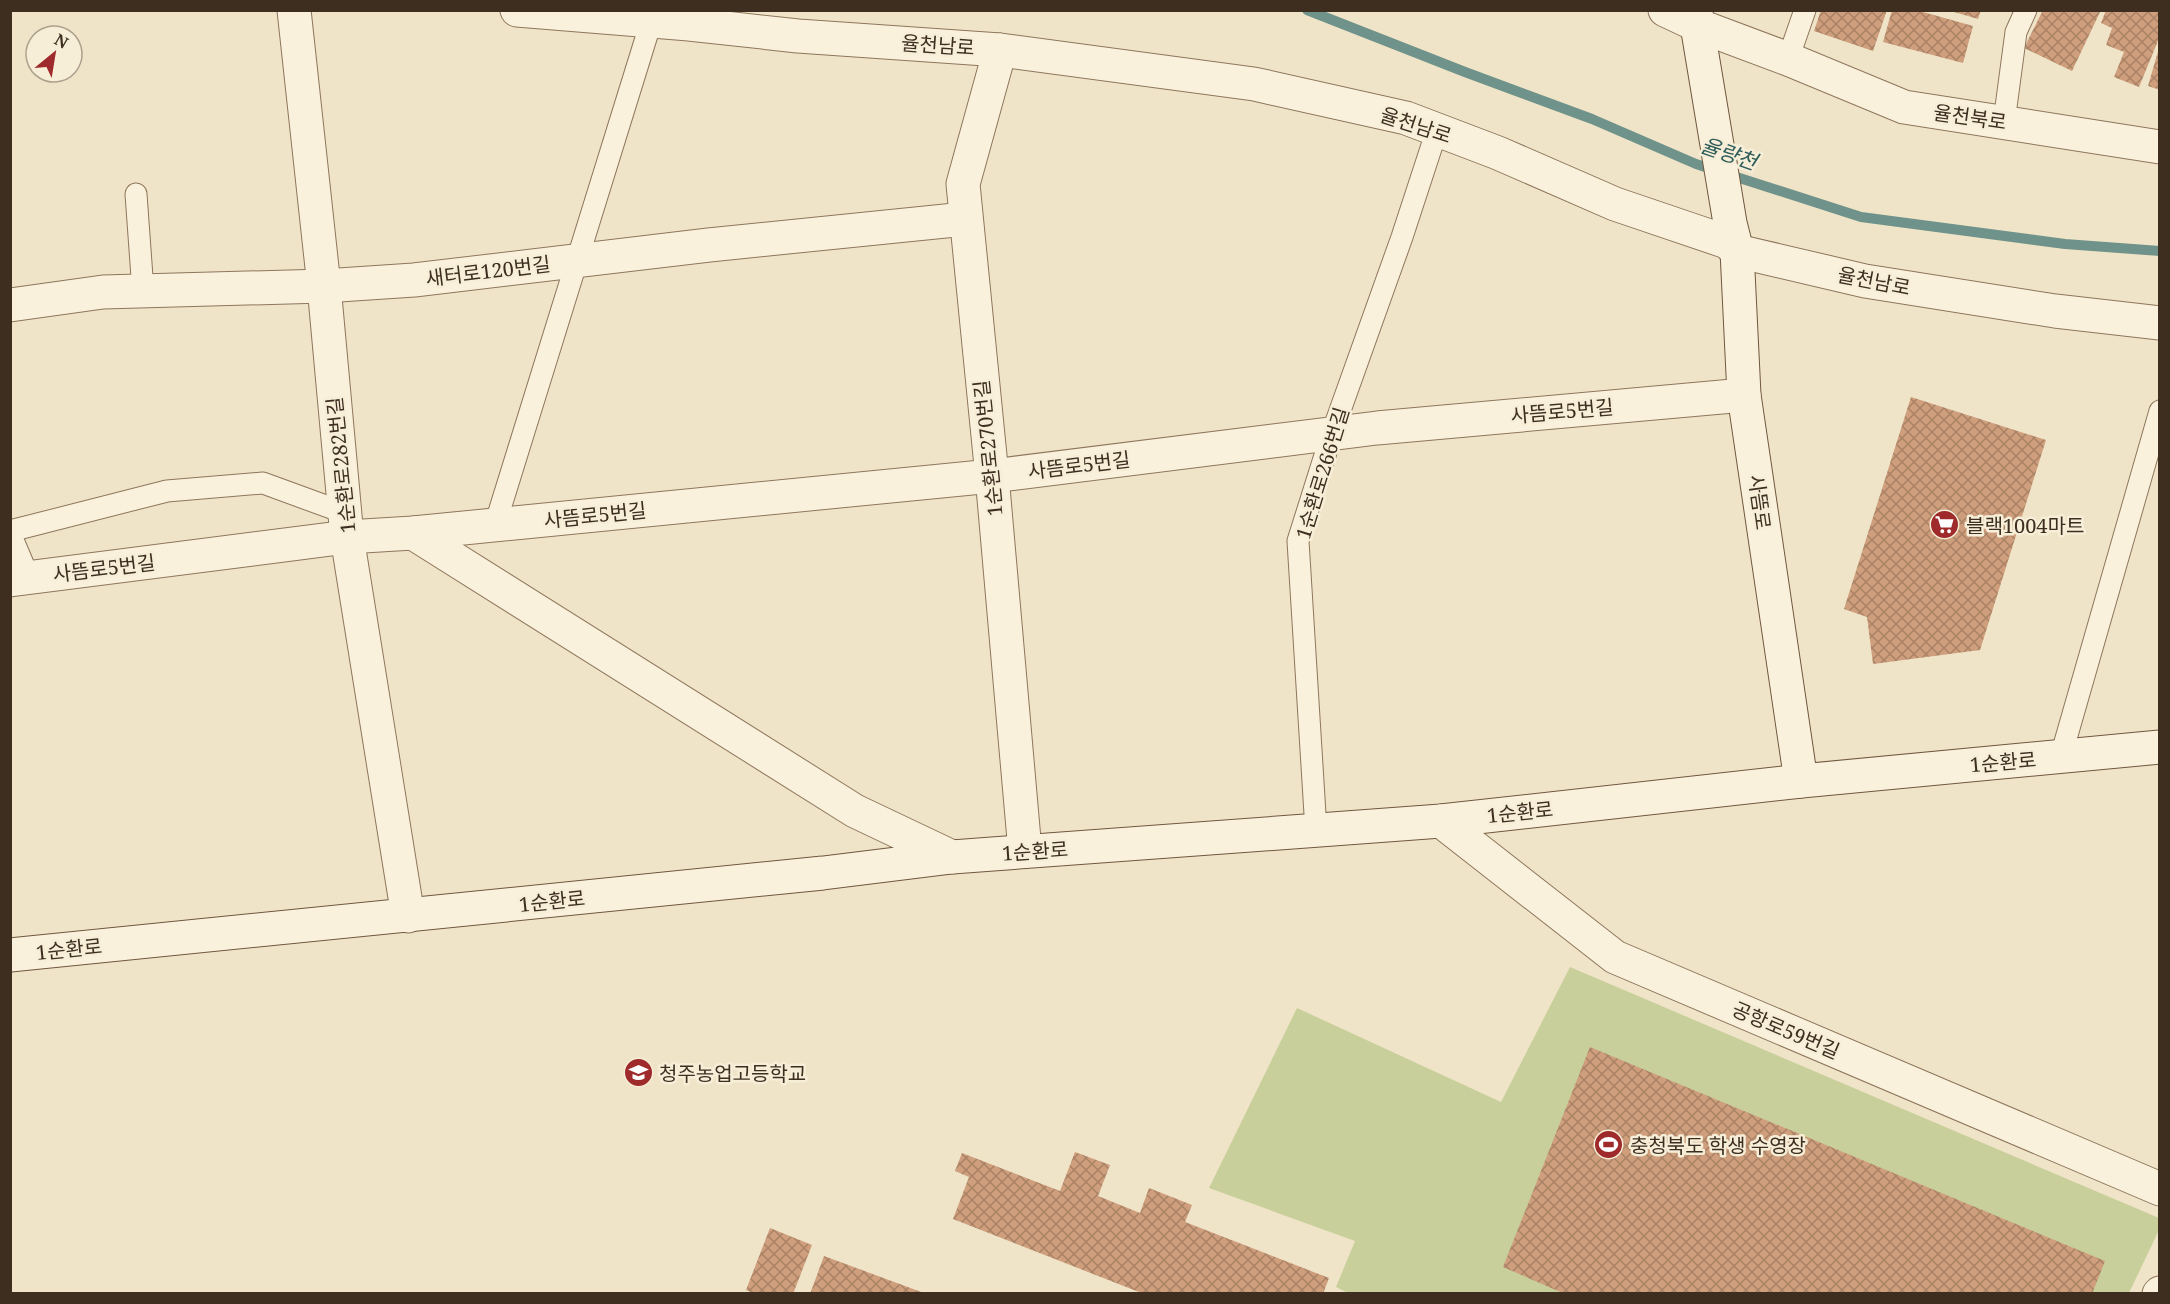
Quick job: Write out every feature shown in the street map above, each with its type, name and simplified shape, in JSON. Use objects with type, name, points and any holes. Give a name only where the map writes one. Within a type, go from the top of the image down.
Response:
[{"type":"street","name":"1순환로282번길","points":[[294,10],[324,286],[346,525],[408,916]]},
{"type":"street","name":"율천남로","points":[[517,10],[798,36],[1000,50],[1254,84],[1406,118],[1498,153],[1615,204],[1727,243],[1733,237],[1865,281],[2055,311],[2160,323]]},
{"type":"street","name":"율천북로","points":[[1665,10],[1696,18],[1904,107],[2160,147]]},
{"type":"street","name":"사뜸로","points":[[1696,18],[1733,237],[1744,395],[1801,781]]},
{"type":"street","name":"1순환로270번길","points":[[1000,50],[963,184],[992,476],[1025,851]]},
{"type":"street","name":"새터로120번길","points":[[10,305],[104,292],[324,286],[414,280],[709,245],[965,219]]},
{"type":"street","name":"사뜸로5번길","points":[[20,579],[346,525],[412,533],[992,476],[1332,433],[1744,395]]},
{"type":"street","points":[[412,533],[855,812],[952,857]]},
{"type":"street","name":"1순환로","points":[[10,955],[823,873],[952,857],[1441,821],[1801,781],[2160,747]]},
{"type":"street","name":"공항로59번길","points":[[1441,821],[1615,957],[2160,1189]]},
{"type":"lane","points":[[1788,59],[1805,10]]},
{"type":"lane","points":[[2004,122],[2016,32],[2026,10]]},
{"type":"lane","points":[[495,525],[651,22]]},
{"type":"lane","name":"1순환로266번길","points":[[1316,830],[1298,541],[1332,433],[1402,237],[1437,130]]},
{"type":"lane","points":[[136,194],[143,291]]},
{"type":"lane","name":"1순환로","points":[[2061,756],[2160,411]]},
{"type":"lane","name":"사뜸로5번길","points":[[10,532],[167,491],[263,483],[346,525]]},
{"type":"lane","points":[[10,532],[20,579]]},
{"type":"green space","name":"충청북도 학생 수영장","points":[[1570,967],[2159,1218],[2159,1230],[2129,1293],[1350,1294],[1336,1287],[1355,1241],[1209,1188],[1297,1008],[1501,1102]]},
{"type":"building","points":[[1821,10],[1887,10],[1873,51],[1814,31]]},
{"type":"building","points":[[1892,10],[1916,10],[1973,26],[1963,63],[1883,42]]},
{"type":"building","points":[[1947,10],[1981,10],[1978,19]]},
{"type":"building","points":[[2043,10],[2101,10],[2072,71],[2024,48]]},
{"type":"building","points":[[2106,10],[2160,11],[2160,36],[2139,87],[2114,77],[2124,52],[2106,45],[2112,28],[2101,23]]},
{"type":"building","points":[[2160,48],[2160,90],[2148,86]]},
{"type":"building","name":"블랙1004마트","points":[[1911,397],[2046,440],[1980,650],[1873,664],[1867,617],[1844,609]]},
{"type":"building","points":[[1590,1047],[2105,1261],[2092,1294],[1565,1294],[1503,1267]]},
{"type":"building","points":[[1075,1152],[1110,1165],[1098,1196],[1140,1213],[1149,1188],[1192,1205],[1185,1222],[1329,1278],[1323,1294],[1144,1294],[953,1219],[969,1177],[955,1171],[962,1153],[1060,1191]]},
{"type":"building","points":[[770,1228],[812,1245],[793,1294],[755,1294],[746,1290]]},
{"type":"building","points":[[824,1256],[924,1293],[924,1294],[810,1294]]},
{"type":"waterway","name":"율량천","points":[[1307,10],[1592,119],[1696,164],[1861,217],[2065,244],[2160,251]]},
{"type":"place","name":"블랙1004마트","points":[[1945,525]]},
{"type":"place","name":"청주농업고등학교","points":[[638,1073]]},
{"type":"place","name":"충청북도 학생 수영장","points":[[1609,1145]]}]
